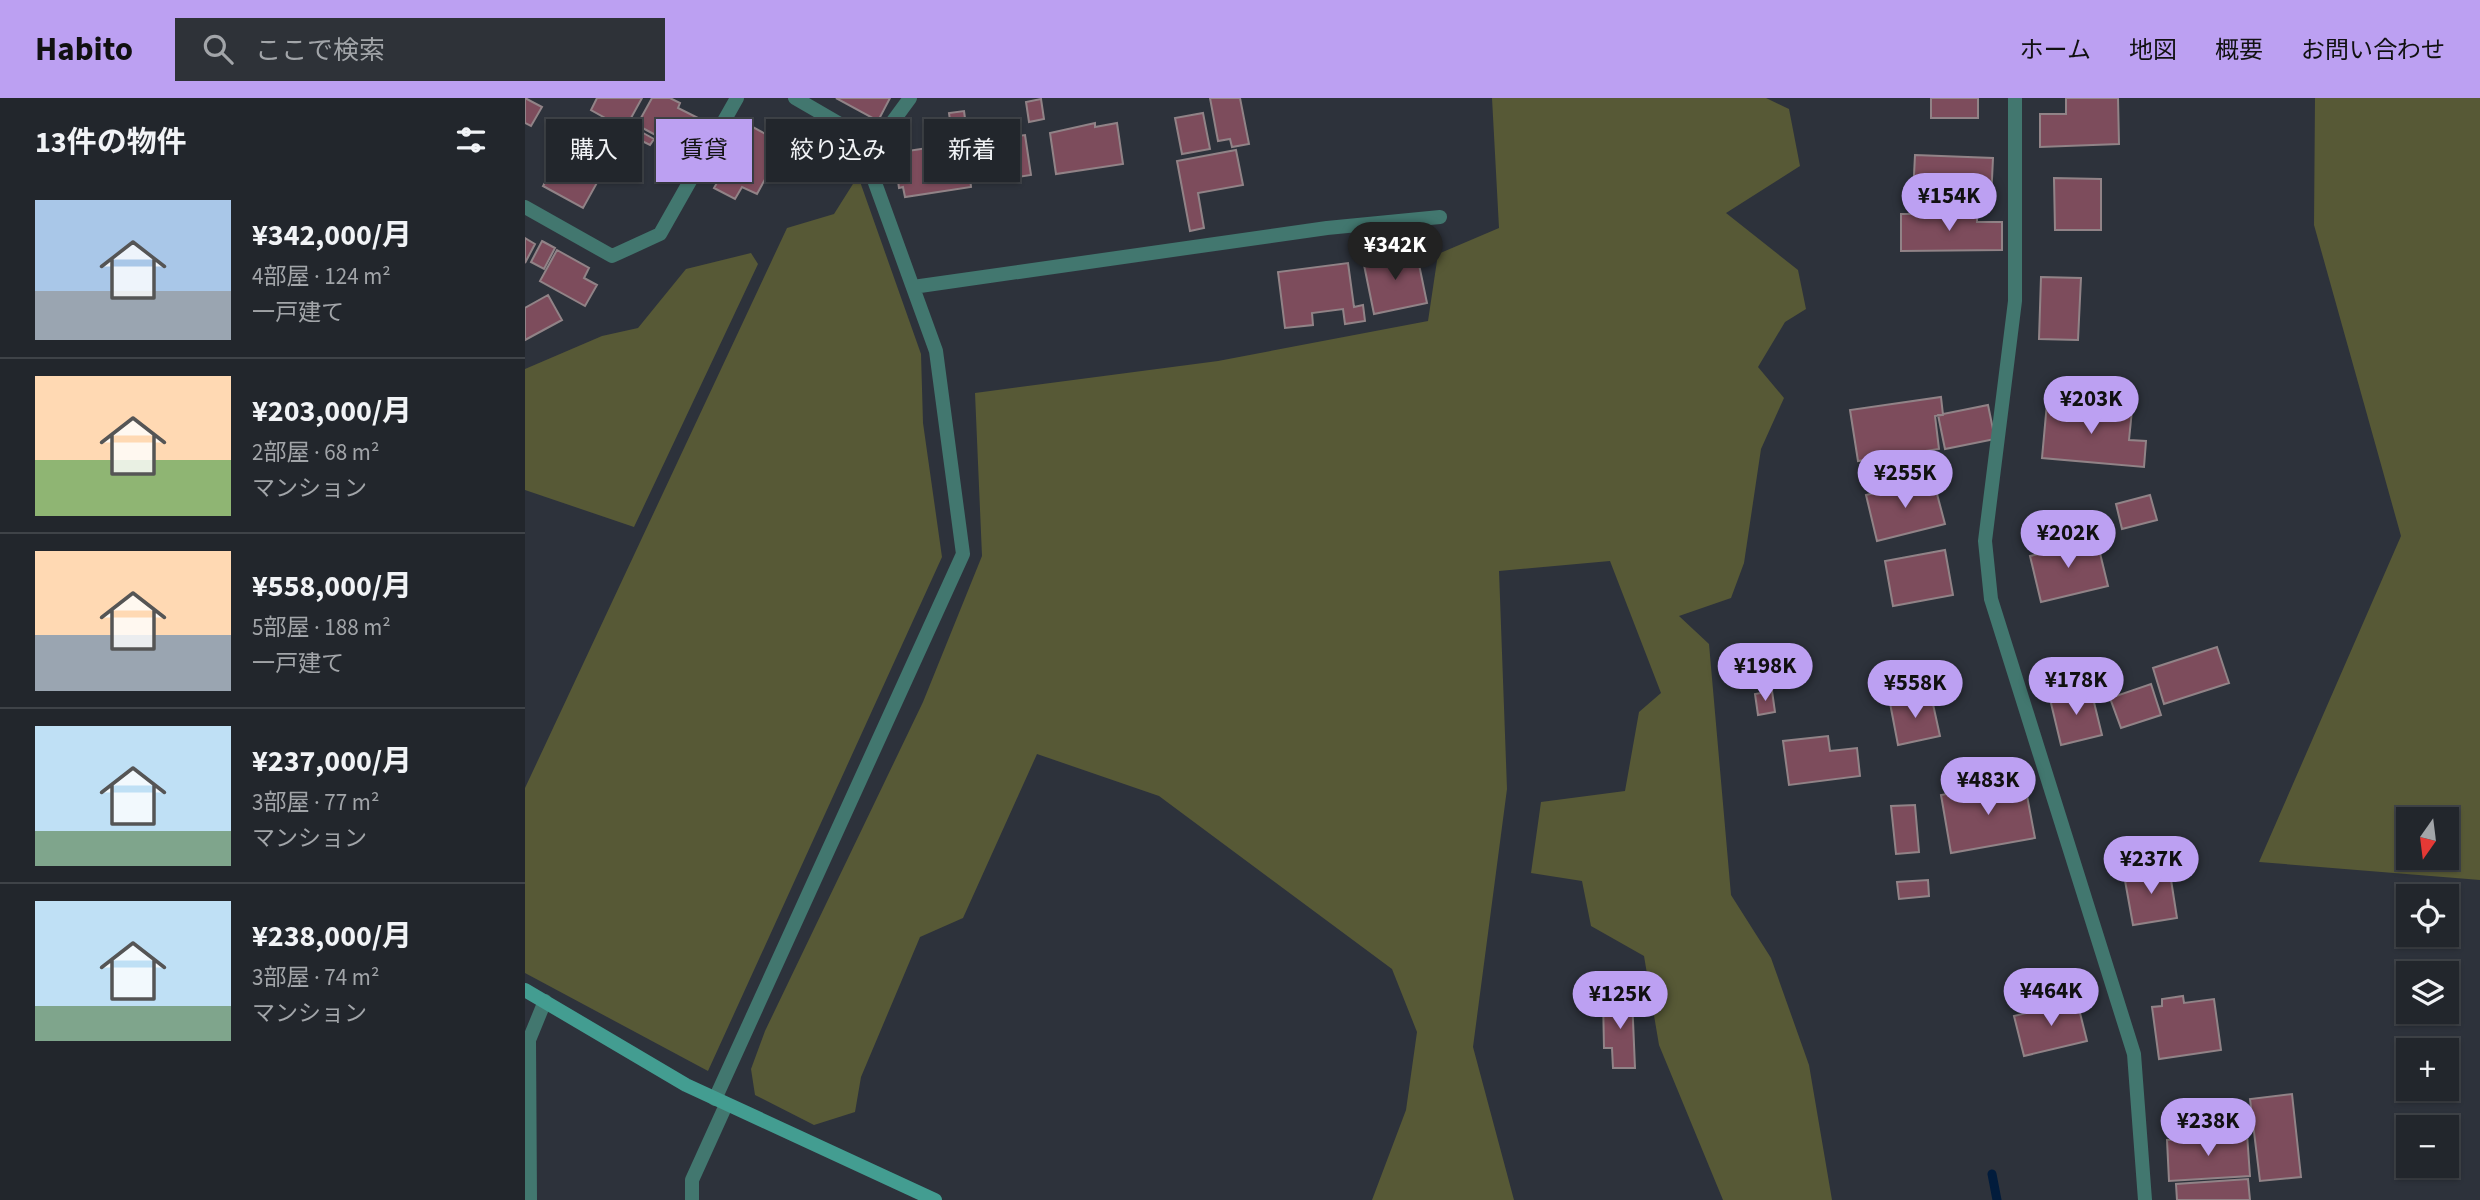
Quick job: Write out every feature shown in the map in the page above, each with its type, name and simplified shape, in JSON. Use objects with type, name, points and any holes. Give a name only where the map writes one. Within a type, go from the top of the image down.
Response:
[{"type":"street","points":[[525,207],[612,256],[660,234],[737,98]]},
{"type":"street","points":[[795,98],[831,119]]},
{"type":"street","points":[[895,119],[910,98]]},
{"type":"street","points":[[2015,98],[2015,301],[1985,541],[1991,599],[2134,1054],[2145,1200]]},
{"type":"street","points":[[692,1200],[692,1180],[721,1102],[963,554],[936,351],[875,182]]},
{"type":"street","points":[[913,287],[1327,228],[1440,217]]},
{"type":"street","points":[[525,989],[721,1102],[935,1200]]},
{"type":"street","points":[[530,1200],[529,1040],[545,1001]]},
{"type":"green space","points":[[1492,98],[1766,98],[1789,109],[1800,166],[1726,213],[1798,270],[1806,309],[1785,322],[1758,367],[1784,398],[1761,449],[1744,563],[1731,598],[1679,616],[1709,644],[1731,895],[1771,958],[1809,1065],[1832,1200],[1723,1200],[1659,1045],[1644,956],[1591,926],[1582,881],[1531,873],[1541,802],[1625,791],[1639,712],[1661,693],[1610,561],[1499,571],[1507,789],[1473,1047],[1514,1200],[1372,1200],[1406,1110],[1417,1032],[1392,969],[1159,796],[1037,754],[963,918],[920,937],[861,1077],[855,1112],[814,1125],[755,1095],[751,1069],[765,1031],[923,702],[982,556],[975,393],[1218,361],[1428,321],[1438,254],[1499,228]]},
{"type":"green space","points":[[2315,98],[2480,98],[2480,880],[2259,862],[2401,536],[2314,225]]},
{"type":"green space","points":[[854,182],[860,182],[921,354],[923,423],[942,557],[708,1071],[525,973],[525,788],[787,228],[834,214]]},
{"type":"green space","points":[[751,253],[758,264],[634,527],[525,490],[525,369],[602,336],[638,328],[686,269]]},
{"type":"building","points":[[525,98],[542,107],[531,126],[525,123]]},
{"type":"building","points":[[597,98],[642,98],[630,119],[607,119],[591,110]]},
{"type":"building","points":[[652,98],[670,98],[680,103],[678,108],[700,119],[656,119],[656,135],[642,128],[640,119]]},
{"type":"building","points":[[836,98],[890,98],[879,119]]},
{"type":"building","points":[[1210,98],[1240,98],[1249,144],[1232,147],[1230,139],[1218,141]]},
{"type":"building","points":[[1931,98],[1978,98],[1978,118],[1931,118]]},
{"type":"building","points":[[2066,98],[2118,98],[2119,144],[2040,147],[2040,114],[2066,114]]},
{"type":"building","points":[[1041,99],[1044,119],[1029,122],[1026,102]]},
{"type":"building","points":[[964,111],[965,119],[950,119],[949,113]]},
{"type":"building","points":[[1203,113],[1210,149],[1182,154],[1175,118]]},
{"type":"building","points":[[1095,123],[1095,127],[1117,123],[1123,164],[1056,174],[1050,133]]},
{"type":"building","points":[[752,127],[766,134],[766,177],[757,194],[742,187],[735,199],[714,188],[717,182],[752,182]]},
{"type":"building","points":[[642,132],[654,139],[650,145],[642,141]]},
{"type":"building","points":[[1025,135],[1031,175],[1020,177],[1020,136]]},
{"type":"building","points":[[924,149],[924,182],[970,182],[971,187],[905,197],[903,187],[899,188],[898,182],[910,182],[910,151]]},
{"type":"building","points":[[1236,150],[1243,185],[1198,193],[1204,228],[1190,231],[1177,161]]},
{"type":"building","points":[[1915,155],[1993,158],[1991,200],[1913,196]]},
{"type":"building","points":[[2054,178],[2101,179],[2101,230],[2055,230]]},
{"type":"building","points":[[546,181],[597,182],[583,208],[543,186]]},
{"type":"building","points":[[1901,214],[1977,214],[1977,222],[2002,222],[2002,250],[1901,251]]},
{"type":"building","points":[[525,238],[535,244],[525,263]]},
{"type":"building","points":[[542,241],[555,248],[544,269],[531,262]]},
{"type":"building","points":[[557,250],[589,268],[584,278],[597,285],[585,306],[540,281]]},
{"type":"building","points":[[1416,250],[1427,303],[1374,314],[1363,260]]},
{"type":"building","points":[[1348,263],[1354,307],[1363,305],[1365,321],[1345,324],[1343,309],[1312,313],[1313,325],[1285,328],[1278,272]]},
{"type":"building","points":[[2041,277],[2081,278],[2078,340],[2039,339]]},
{"type":"building","points":[[548,295],[562,320],[525,340],[525,308]]},
{"type":"building","points":[[1941,397],[1943,415],[1935,416],[1939,449],[1858,461],[1850,410]]},
{"type":"building","points":[[2047,403],[2132,410],[2129,440],[2146,441],[2144,467],[2042,458]]},
{"type":"building","points":[[1988,405],[1995,439],[1945,449],[1938,415]]},
{"type":"building","points":[[1933,479],[1945,524],[1877,541],[1866,495]]},
{"type":"building","points":[[2150,495],[2157,520],[2122,529],[2116,504]]},
{"type":"building","points":[[2063,539],[2065,548],[2097,541],[2108,586],[2041,602],[2030,556],[2044,553],[2042,544]]},
{"type":"building","points":[[1945,550],[1953,595],[1893,606],[1885,561]]},
{"type":"building","points":[[2217,647],[2229,683],[2164,704],[2153,668]]},
{"type":"building","points":[[2151,684],[2161,715],[2121,728],[2110,698]]},
{"type":"building","points":[[2091,690],[2102,735],[2061,745],[2050,699]]},
{"type":"building","points":[[1772,691],[1775,712],[1758,715],[1755,694]]},
{"type":"building","points":[[1931,695],[1940,736],[1898,745],[1890,703]]},
{"type":"building","points":[[1828,736],[1830,751],[1857,748],[1860,776],[1789,785],[1783,741]]},
{"type":"building","points":[[2024,780],[2035,838],[1951,853],[1941,795]]},
{"type":"building","points":[[1915,805],[1919,852],[1896,854],[1891,806]]},
{"type":"building","points":[[2169,867],[2177,918],[2133,925],[2124,875]]},
{"type":"building","points":[[1928,880],[1929,896],[1899,899],[1897,882]]},
{"type":"building","points":[[2183,996],[2184,1003],[2214,999],[2221,1050],[2159,1059],[2152,1007],[2162,1006],[2162,999]]},
{"type":"building","points":[[1632,997],[1635,1068],[1613,1068],[1612,1048],[1604,1048],[1603,998]]},
{"type":"building","points":[[2077,1001],[2087,1041],[2024,1056],[2014,1016]]},
{"type":"building","points":[[2292,1094],[2301,1177],[2260,1181],[2250,1099]]},
{"type":"building","points":[[2247,1134],[2250,1176],[2169,1181],[2167,1140]]},
{"type":"building","points":[[2248,1179],[2250,1200],[2177,1200],[2176,1184]]},
{"type":"waterway","points":[[1992,1174],[1997,1200]]}]
